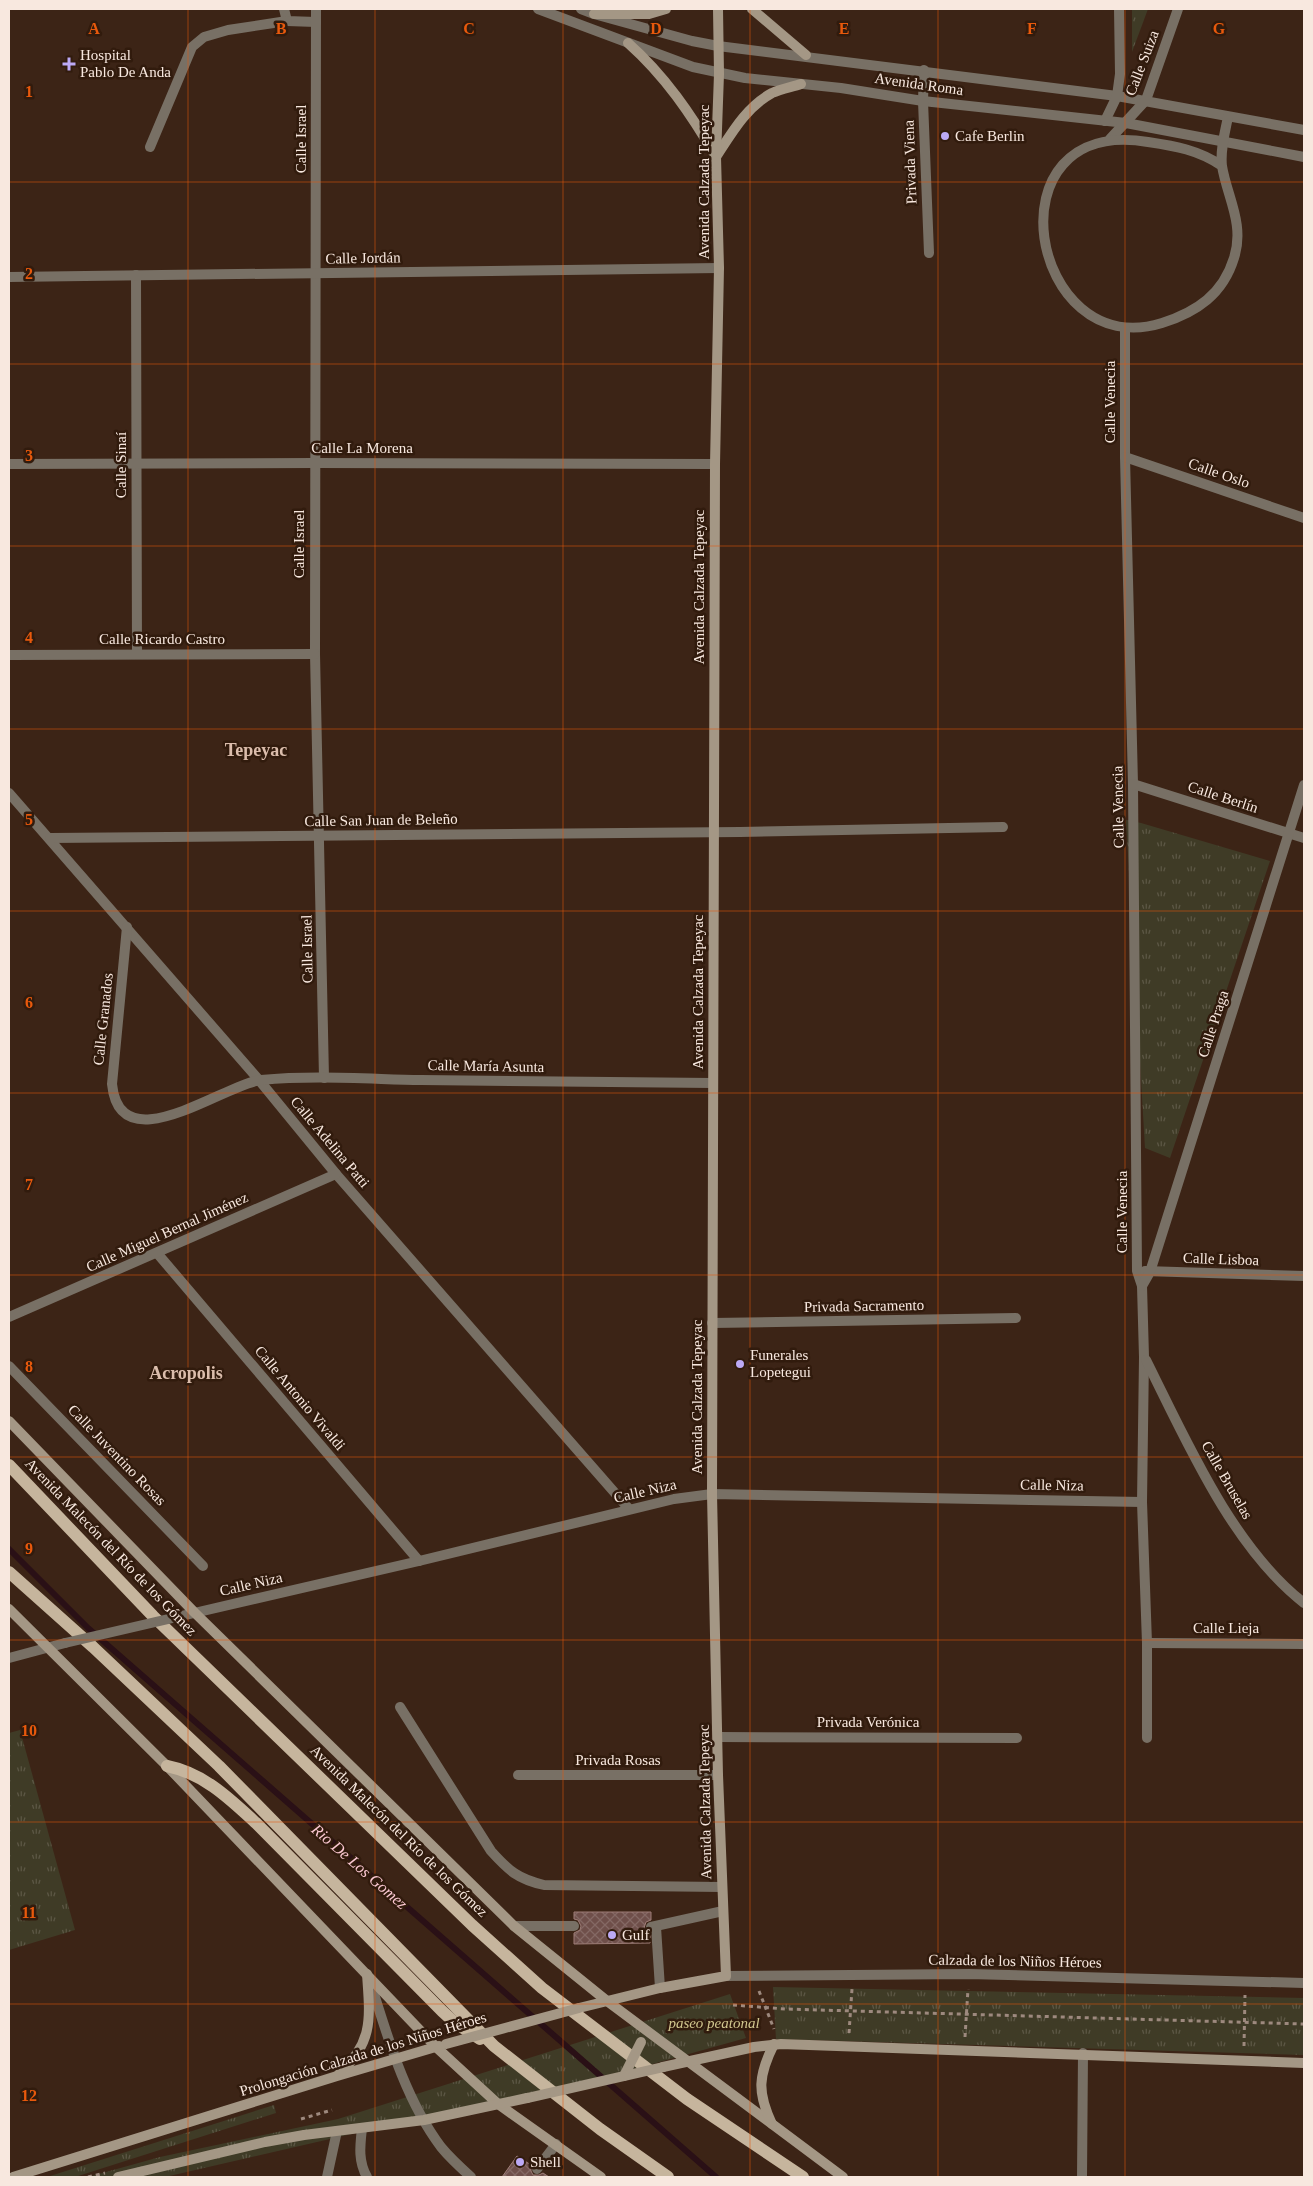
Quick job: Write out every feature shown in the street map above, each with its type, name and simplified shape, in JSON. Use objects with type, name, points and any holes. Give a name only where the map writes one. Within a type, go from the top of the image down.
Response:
[{"type":"main road","name":"Avenida Malecón del Río de los Gómez","points":[[9,1465],[153,1616],[472,1925],[535,1982],[687,2099],[804,2177]]},
{"type":"main road","points":[[9,1572],[93,1647],[219,1766],[494,2046],[600,2129],[668,2177]]},
{"type":"main road","points":[[166,1766],[184,1770],[198,1776],[231,1801],[256,1823],[442,2011],[469,2033],[494,2046]]},
{"type":"main road","points":[[600,2129],[654,2177]]},
{"type":"street","points":[[284,9],[287,21]]},
{"type":"street","name":"Calle Israel","points":[[316,9],[315,654],[324,1078]]},
{"type":"street","name":"Avenida Roma","points":[[538,9],[693,67],[720,74],[923,101],[1126,123],[1304,157]]},
{"type":"street","name":"Avenida Roma","points":[[581,9],[692,41],[718,46],[924,70],[1146,100],[1304,130]]},
{"type":"street","points":[[594,14],[649,14],[666,9]]},
{"type":"street","name":"Avenida Calzada Tepeyac","points":[[718,9],[720,74],[716,157],[719,268],[715,464],[712,1494],[718,1775],[726,1976]]},
{"type":"street","points":[[752,9],[806,56]]},
{"type":"street","points":[[1105,121],[1117,96],[1120,74],[1119,9]]},
{"type":"street","name":"Calle Suiza","points":[[1126,123],[1146,100],[1178,9]]},
{"type":"street","points":[[150,147],[192,47],[204,37],[220,32],[287,21],[316,22]]},
{"type":"street","points":[[628,43],[674,90],[690,112],[716,157],[742,118],[758,101],[773,92],[801,84]]},
{"type":"street","name":"Privada Viena","points":[[924,70],[923,101],[929,253]]},
{"type":"street","points":[[1222,166],[1201,153],[1181,147],[1132,139],[1110,139],[1086,146],[1072,154],[1059,166],[1048,189],[1043,210],[1043,231],[1052,265],[1068,296],[1082,310],[1103,322],[1125,328],[1160,324],[1194,311],[1209,300],[1220,286],[1235,257],[1237,237],[1232,200],[1222,166],[1228,117]]},
{"type":"street","points":[[1110,139],[1126,123]]},
{"type":"street","name":"Calle Jordán","points":[[9,276],[719,268]]},
{"type":"street","name":"Calle Sinaí","points":[[136,275],[137,654]]},
{"type":"street","name":"Calle Venecia","points":[[1125,328],[1125,458],[1133,784],[1137,1271],[1142,1286],[1144,1357],[1142,1502],[1148,1643],[1147,1738]]},
{"type":"street","name":"Calle Oslo","points":[[1125,458],[1304,518]]},
{"type":"street","name":"Calle La Morena","points":[[9,464],[715,464]]},
{"type":"street","points":[[9,646],[13,655]]},
{"type":"street","name":"Calle Ricardo Castro","points":[[13,655],[315,654]]},
{"type":"street","name":"Calle Berlín","points":[[1133,784],[1304,838]]},
{"type":"street","name":"Calle Praga","points":[[1150,1272],[1304,785]]},
{"type":"street","name":"Calle Adelina Patti","points":[[9,793],[259,1080],[336,1174],[629,1509]]},
{"type":"street","name":"Calle San Juan de Beleño","points":[[50,838],[713,832],[1002,827]]},
{"type":"street","name":"Calle Granados","points":[[128,928],[112,1084],[114,1098],[122,1112],[136,1118],[154,1118],[177,1114],[259,1080]]},
{"type":"street","name":"Calle María Asunta","points":[[259,1080],[324,1078],[713,1084]]},
{"type":"street","name":"Calle Miguel Bernal Jiménez","points":[[9,1317],[336,1174]]},
{"type":"street","name":"Calle Antonio Vivaldi","points":[[157,1253],[419,1561]]},
{"type":"street","name":"Calle Lisboa","points":[[1137,1271],[1304,1276]]},
{"type":"street","points":[[1142,1286],[1150,1272]]},
{"type":"street","name":"Privada Sacramento","points":[[712,1323],[1016,1318]]},
{"type":"street","name":"Calle Bruselas","points":[[1144,1357],[1224,1509],[1258,1556],[1304,1603]]},
{"type":"street","name":"Calle Juventino Rosas","points":[[9,1366],[203,1566]]},
{"type":"street","points":[[9,1421],[195,1613]]},
{"type":"street","name":"Calle Niza","points":[[9,1658],[48,1647],[419,1561],[674,1498],[712,1494],[1142,1502]]},
{"type":"street","points":[[9,1609],[166,1766],[367,1974],[498,2104],[601,2177]]},
{"type":"street","name":"Avenida Malecón del Río de los Gómez","points":[[195,1613],[514,1926],[607,2001],[843,2177]]},
{"type":"street","name":"Calle Lieja","points":[[1148,1643],[1304,1644]]},
{"type":"street","points":[[400,1707],[491,1851],[507,1869],[525,1880],[544,1885],[722,1887]]},
{"type":"street","name":"Privada Verónica","points":[[718,1737],[1018,1738]]},
{"type":"street","name":"Privada Rosas","points":[[518,1775],[718,1775]]},
{"type":"street","points":[[660,1988],[653,1927],[723,1911]]},
{"type":"street","points":[[514,1926],[574,1926]]},
{"type":"street","name":"Calzada de los Niños Héroes","points":[[726,1976],[852,1973],[969,1974],[1304,1983]]},
{"type":"street","points":[[367,1974],[395,2058],[424,2120],[442,2148],[471,2177]]},
{"type":"street","points":[[338,2076],[354,2060],[366,2034],[369,2004],[367,1974]]},
{"type":"street","name":"Prolongación Calzada de los Niños Héroes","points":[[13,2177],[395,2058],[607,2001],[660,1988],[726,1976]]},
{"type":"street","points":[[624,2076],[641,2042],[644,2029]]},
{"type":"street","points":[[772,2125],[764,2105],[760,2086],[764,2065],[778,2044]]},
{"type":"street","points":[[118,2177],[264,2142],[424,2120],[663,2067],[778,2044],[1083,2053],[1304,2063]]},
{"type":"street","points":[[1082,2177],[1083,2053]]},
{"type":"street","points":[[362,2128],[360,2153],[362,2167],[367,2177]]},
{"type":"street","points":[[327,2177],[337,2131]]},
{"type":"street","points":[[537,2169],[556,2144]]},
{"type":"path","points":[[848,2046],[852,1973]]},
{"type":"path","points":[[753,1974],[778,2044]]},
{"type":"path","points":[[964,2050],[969,1974]]},
{"type":"path","points":[[1243,2061],[1245,1982]]},
{"type":"path","points":[[733,2005],[1304,2024]]},
{"type":"green space","points":[[1132,9],[1148,9],[1132,52]]},
{"type":"green space","points":[[1126,820],[1270,861],[1170,1158],[1145,1148]]},
{"type":"green space","points":[[20,1730],[75,1930],[9,1950],[9,1733]]},
{"type":"green space","points":[[773,1987],[1304,1998],[1304,2055],[776,2039]]},
{"type":"green space","name":"paseo peatonal","points":[[730,1994],[746,2038],[642,2067],[165,2177],[88,2177],[160,2157],[338,2119]]},
{"type":"green space","points":[[274,2105],[276,2113],[75,2177],[47,2177]]},
{"type":"building","name":"Gulf","points":[[574,1912],[651,1912],[651,1920],[646,1922],[644,1928],[650,1934],[650,1943],[574,1944],[574,1933],[580,1930],[581,1926],[578,1920],[574,1919]]},
{"type":"building","name":"Shell","points":[[517,2156],[531,2165],[533,2175],[543,2173],[549,2177],[502,2177]]},
{"type":"waterway","name":"Rio De Los Gomez","points":[[9,1549],[88,1628],[716,2177]]},
{"type":"place","name":"Hospital Pablo De Anda","points":[[69,64]]},
{"type":"place","name":"Cafe Berlin","points":[[945,136]]},
{"type":"place","name":"Funerales Lopetegui","points":[[740,1364]]},
{"type":"place","name":"Gulf","points":[[612,1935]]},
{"type":"place","name":"Shell","points":[[520,2162]]},
{"type":"district","name":"Tepeyac","points":[[256,750]]},
{"type":"district","name":"Acropolis","points":[[186,1373]]}]
